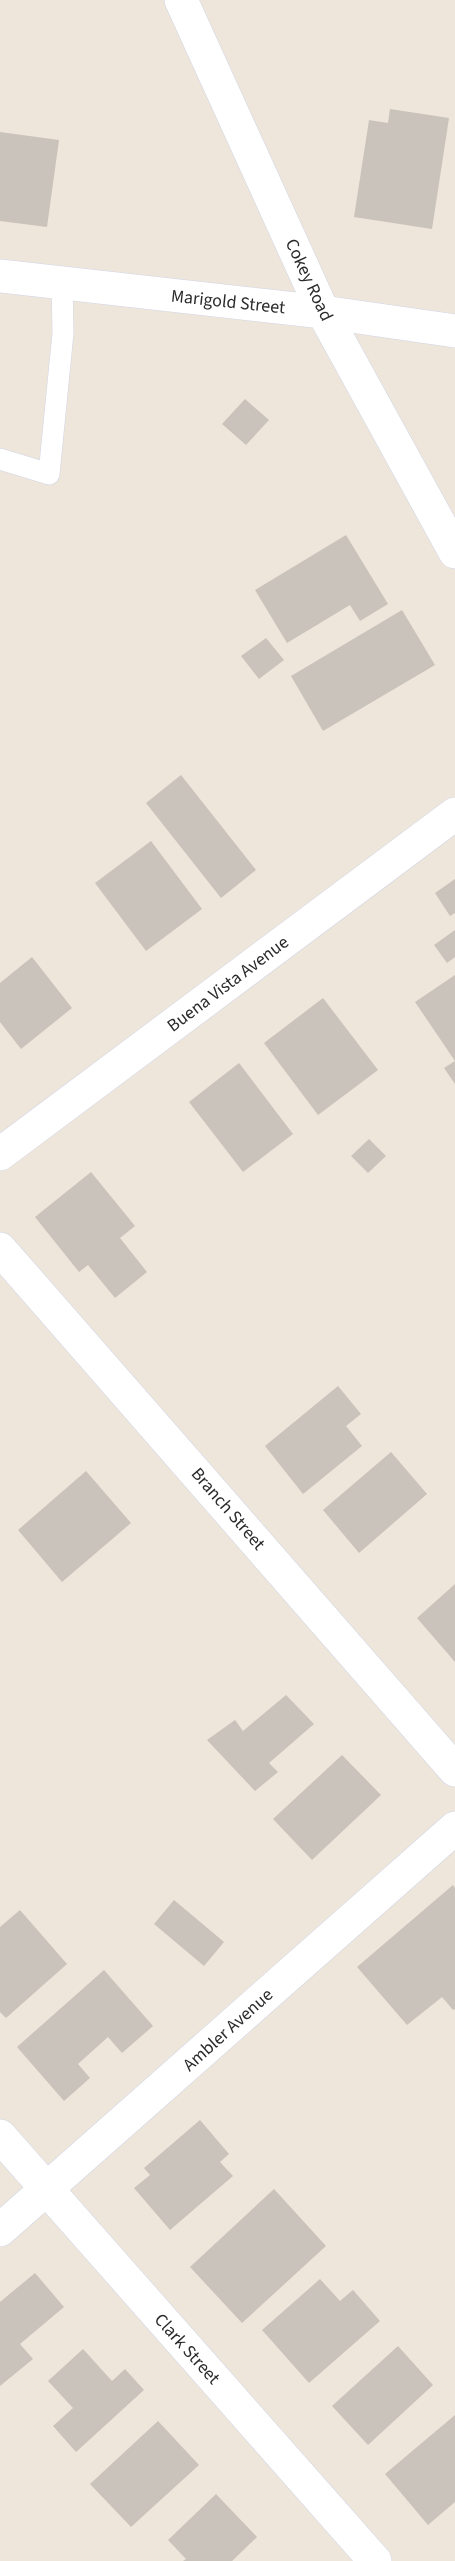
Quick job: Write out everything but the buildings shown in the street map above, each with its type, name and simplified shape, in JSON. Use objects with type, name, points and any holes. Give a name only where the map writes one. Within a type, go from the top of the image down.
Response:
[{"type":"street","name":"Cokey Road","points":[[181,0],[323,312],[455,552]]},
{"type":"street","name":"Marigold Street","points":[[0,276],[323,312],[455,330]]},
{"type":"street","name":"Buena Vista Avenue","points":[[0,1154],[455,814]]},
{"type":"street","name":"Branch Street","points":[[0,1249],[455,1770]]},
{"type":"street","name":"Ambler Avenue","points":[[0,2230],[455,1828]]},
{"type":"street","name":"Clark Street","points":[[0,2136],[375,2561]]},
{"type":"lane","points":[[0,459],[49,474],[63,333],[62,283]]}]
